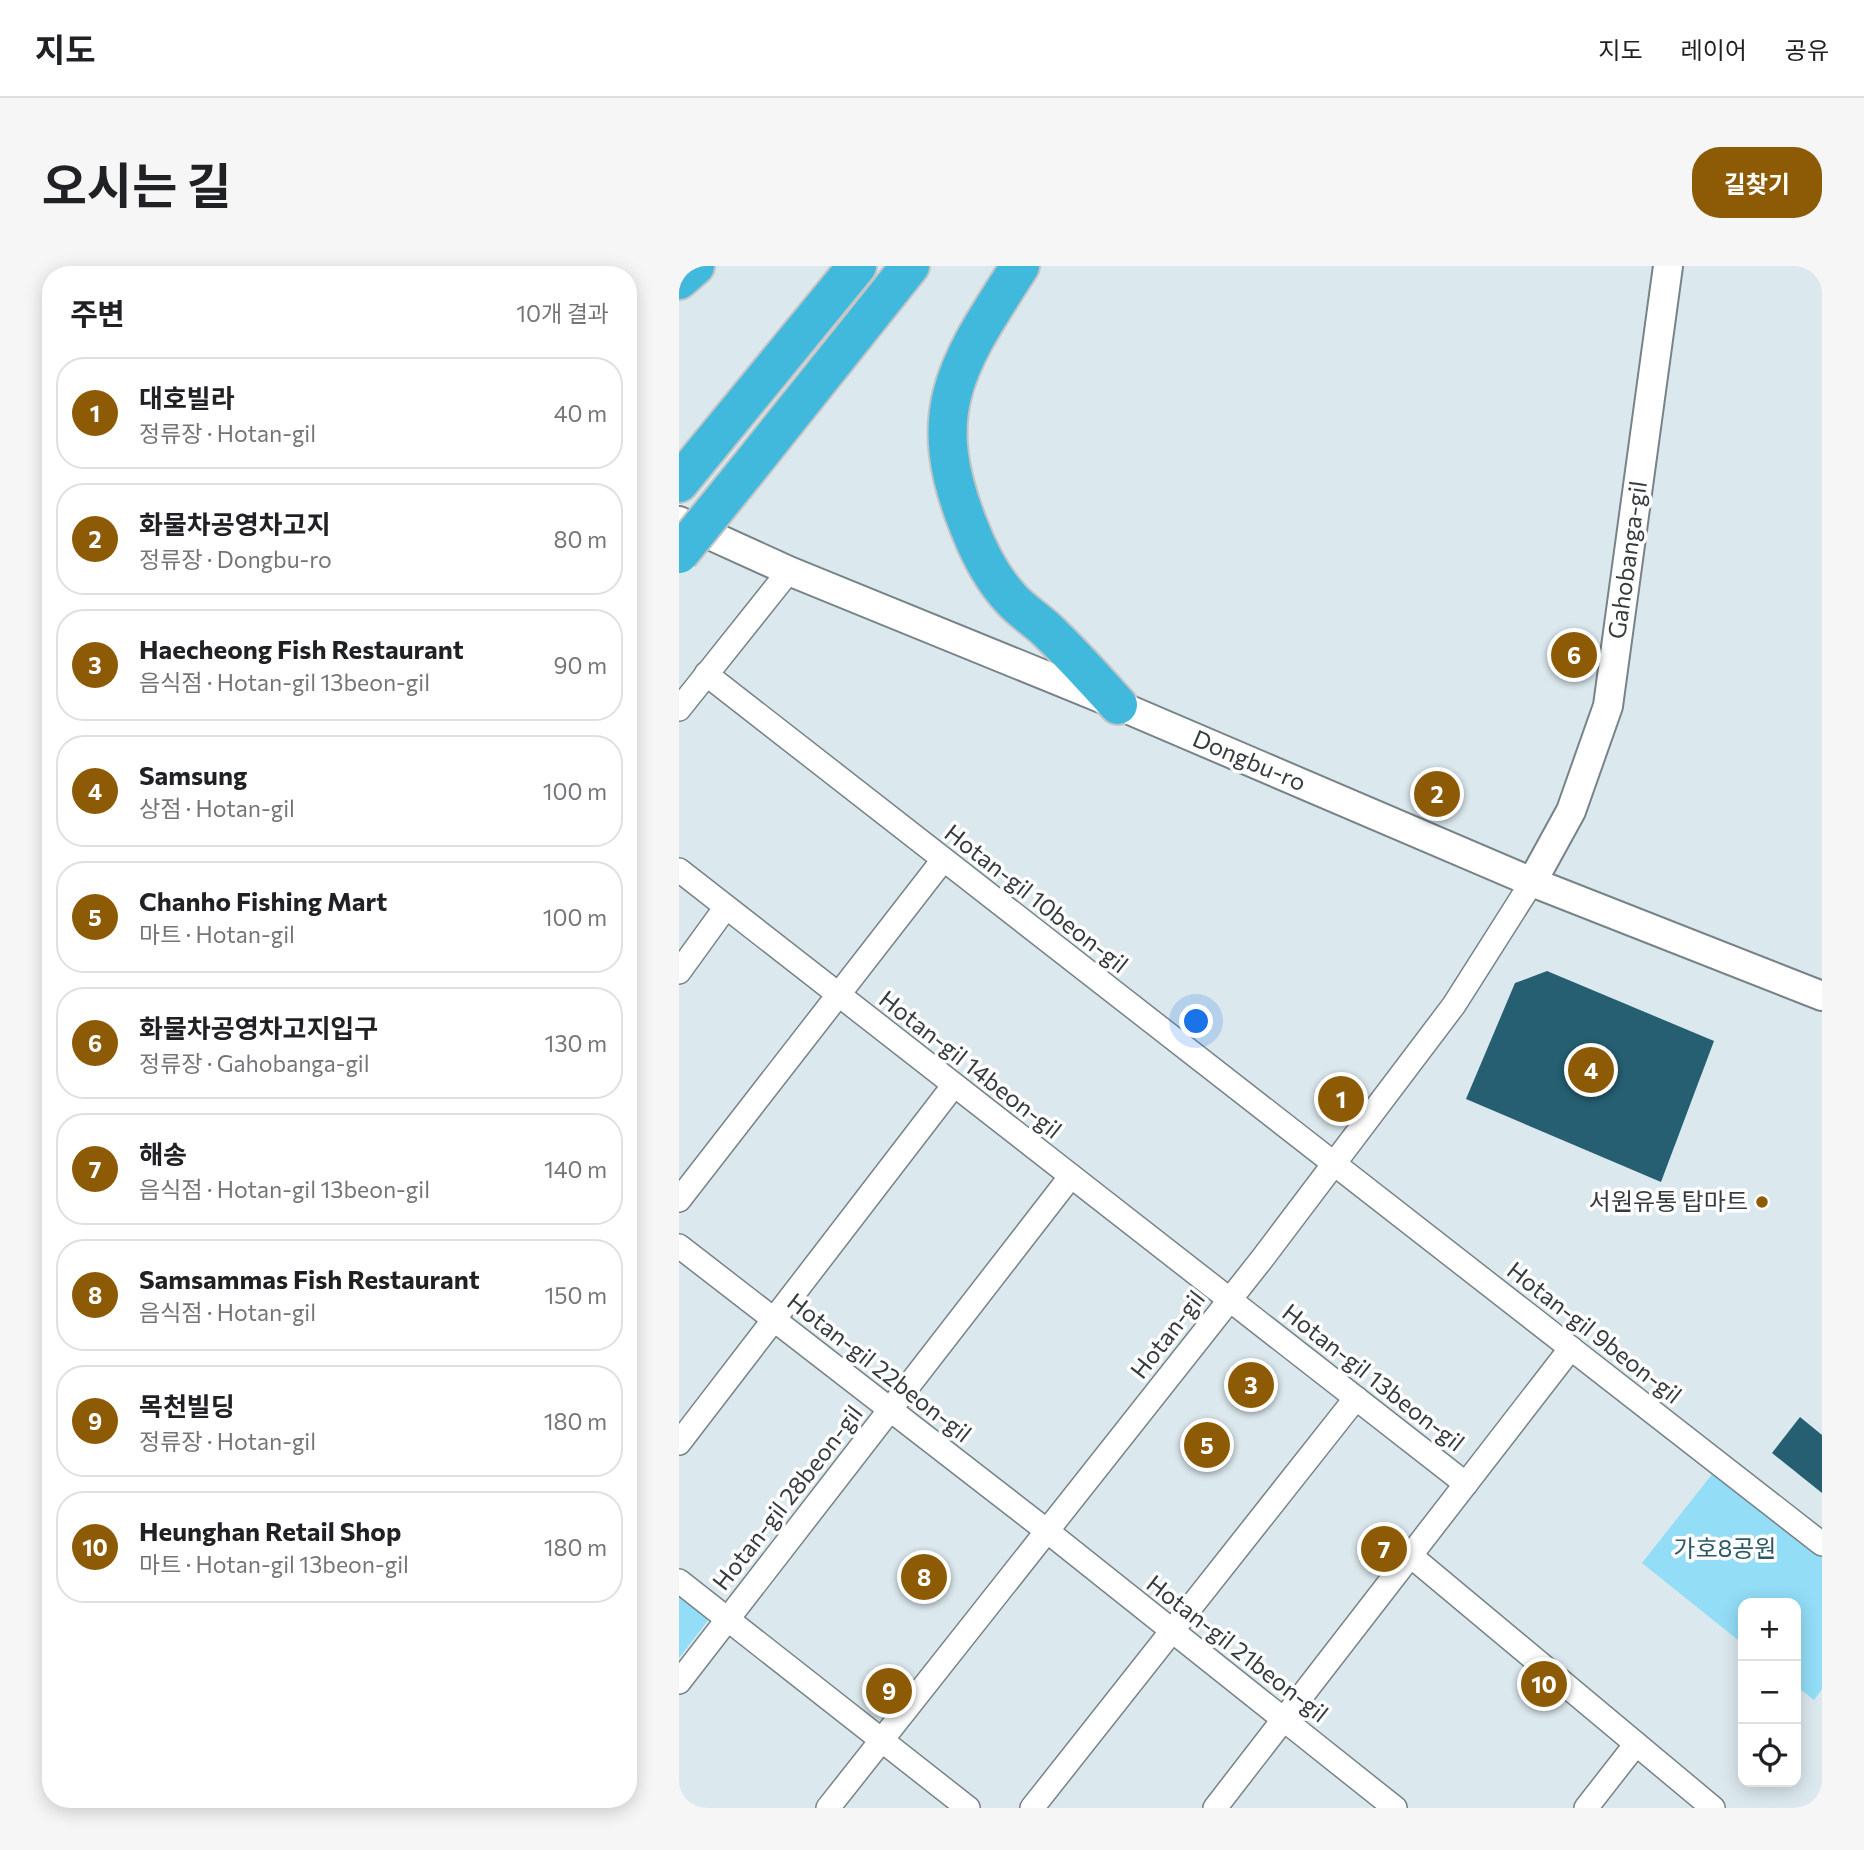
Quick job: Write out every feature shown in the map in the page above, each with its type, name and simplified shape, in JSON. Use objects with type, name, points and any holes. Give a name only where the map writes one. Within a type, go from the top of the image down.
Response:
[{"type":"highway","points":[[679,280],[695,266]]},
{"type":"highway","points":[[679,483],[856,266]]},
{"type":"highway","points":[[679,554],[910,266]]},
{"type":"highway","points":[[1020,266],[977,334],[957,374],[947,430],[948,463],[953,485],[977,549],[1000,585],[1013,601],[1052,634],[1118,705]]},
{"type":"street","name":"Gahobanga-gil","points":[[1532,882],[1571,811],[1608,706],[1668,266]]},
{"type":"street","name":"Dongbu-ro","points":[[679,521],[789,571],[1118,705],[1532,882],[1822,996]]},
{"type":"street","points":[[679,709],[789,571]]},
{"type":"street","name":"Hotan-gil 10beon-gil","points":[[706,674],[1333,1165]]},
{"type":"street","points":[[679,1200],[943,860]]},
{"type":"street","name":"Hotan-gil 14beon-gil","points":[[679,870],[1230,1300]]},
{"type":"street","name":"Hotan-gil","points":[[828,1808],[1230,1300],[1333,1165],[1454,1005],[1532,882]]},
{"type":"street","points":[[679,972],[726,907]]},
{"type":"street","points":[[679,1443],[954,1086]]},
{"type":"street","name":"Hotan-gil 9beon-gil","points":[[1333,1165],[1822,1544]]},
{"type":"street","name":"Hotan-gil 28beon-gil","points":[[728,1620],[1071,1176]]},
{"type":"street","name":"Hotan-gil 22beon-gil","points":[[679,1246],[1047,1531]]},
{"type":"street","name":"Hotan-gil 13beon-gil","points":[[1216,1808],[1467,1483],[1230,1300]]},
{"type":"street","points":[[1467,1483],[1571,1348]]},
{"type":"street","points":[[1032,1808],[1356,1398]]},
{"type":"street","name":"Hotan-gil 21beon-gil","points":[[1047,1531],[1395,1808]]},
{"type":"street","points":[[1411,1556],[1713,1808]]},
{"type":"street","name":"Hotan-gil 28beon-gil","points":[[679,1581],[968,1808]]},
{"type":"street","points":[[679,1682],[728,1620]]},
{"type":"street","points":[[1586,1808],[1636,1744]]},
{"type":"green space","name":"가호8공원","points":[[1717,1468],[1822,1552],[1822,1689],[1814,1700],[1801,1690],[1801,1598],[1738,1598],[1738,1640],[1642,1563]]},
{"type":"green space","points":[[679,1596],[709,1619],[679,1658]]},
{"type":"building","points":[[1547,971],[1714,1041],[1661,1182],[1466,1099],[1515,983]]},
{"type":"building","points":[[1800,1417],[1822,1435],[1822,1493],[1772,1453]]},
{"type":"place","name":"화물차공영차고지입구","points":[[1574,655]]},
{"type":"place","name":"화물차공영차고지","points":[[1437,794]]},
{"type":"place","name":"Samsung","points":[[1591,1070]]},
{"type":"place","name":"대호빌라","points":[[1341,1099]]},
{"type":"place","name":"서원유통 탑마트","points":[[1762,1202]]},
{"type":"place","name":"Haecheong Fish Restaurant","points":[[1251,1385]]},
{"type":"place","name":"Chanho Fishing Mart","points":[[1207,1445]]},
{"type":"place","name":"해송","points":[[1384,1549]]},
{"type":"place","name":"Samsammas Fish Restaurant","points":[[924,1577]]},
{"type":"place","name":"Heunghan Retail Shop","points":[[1544,1684]]},
{"type":"place","name":"목천빌딩","points":[[889,1691]]}]
